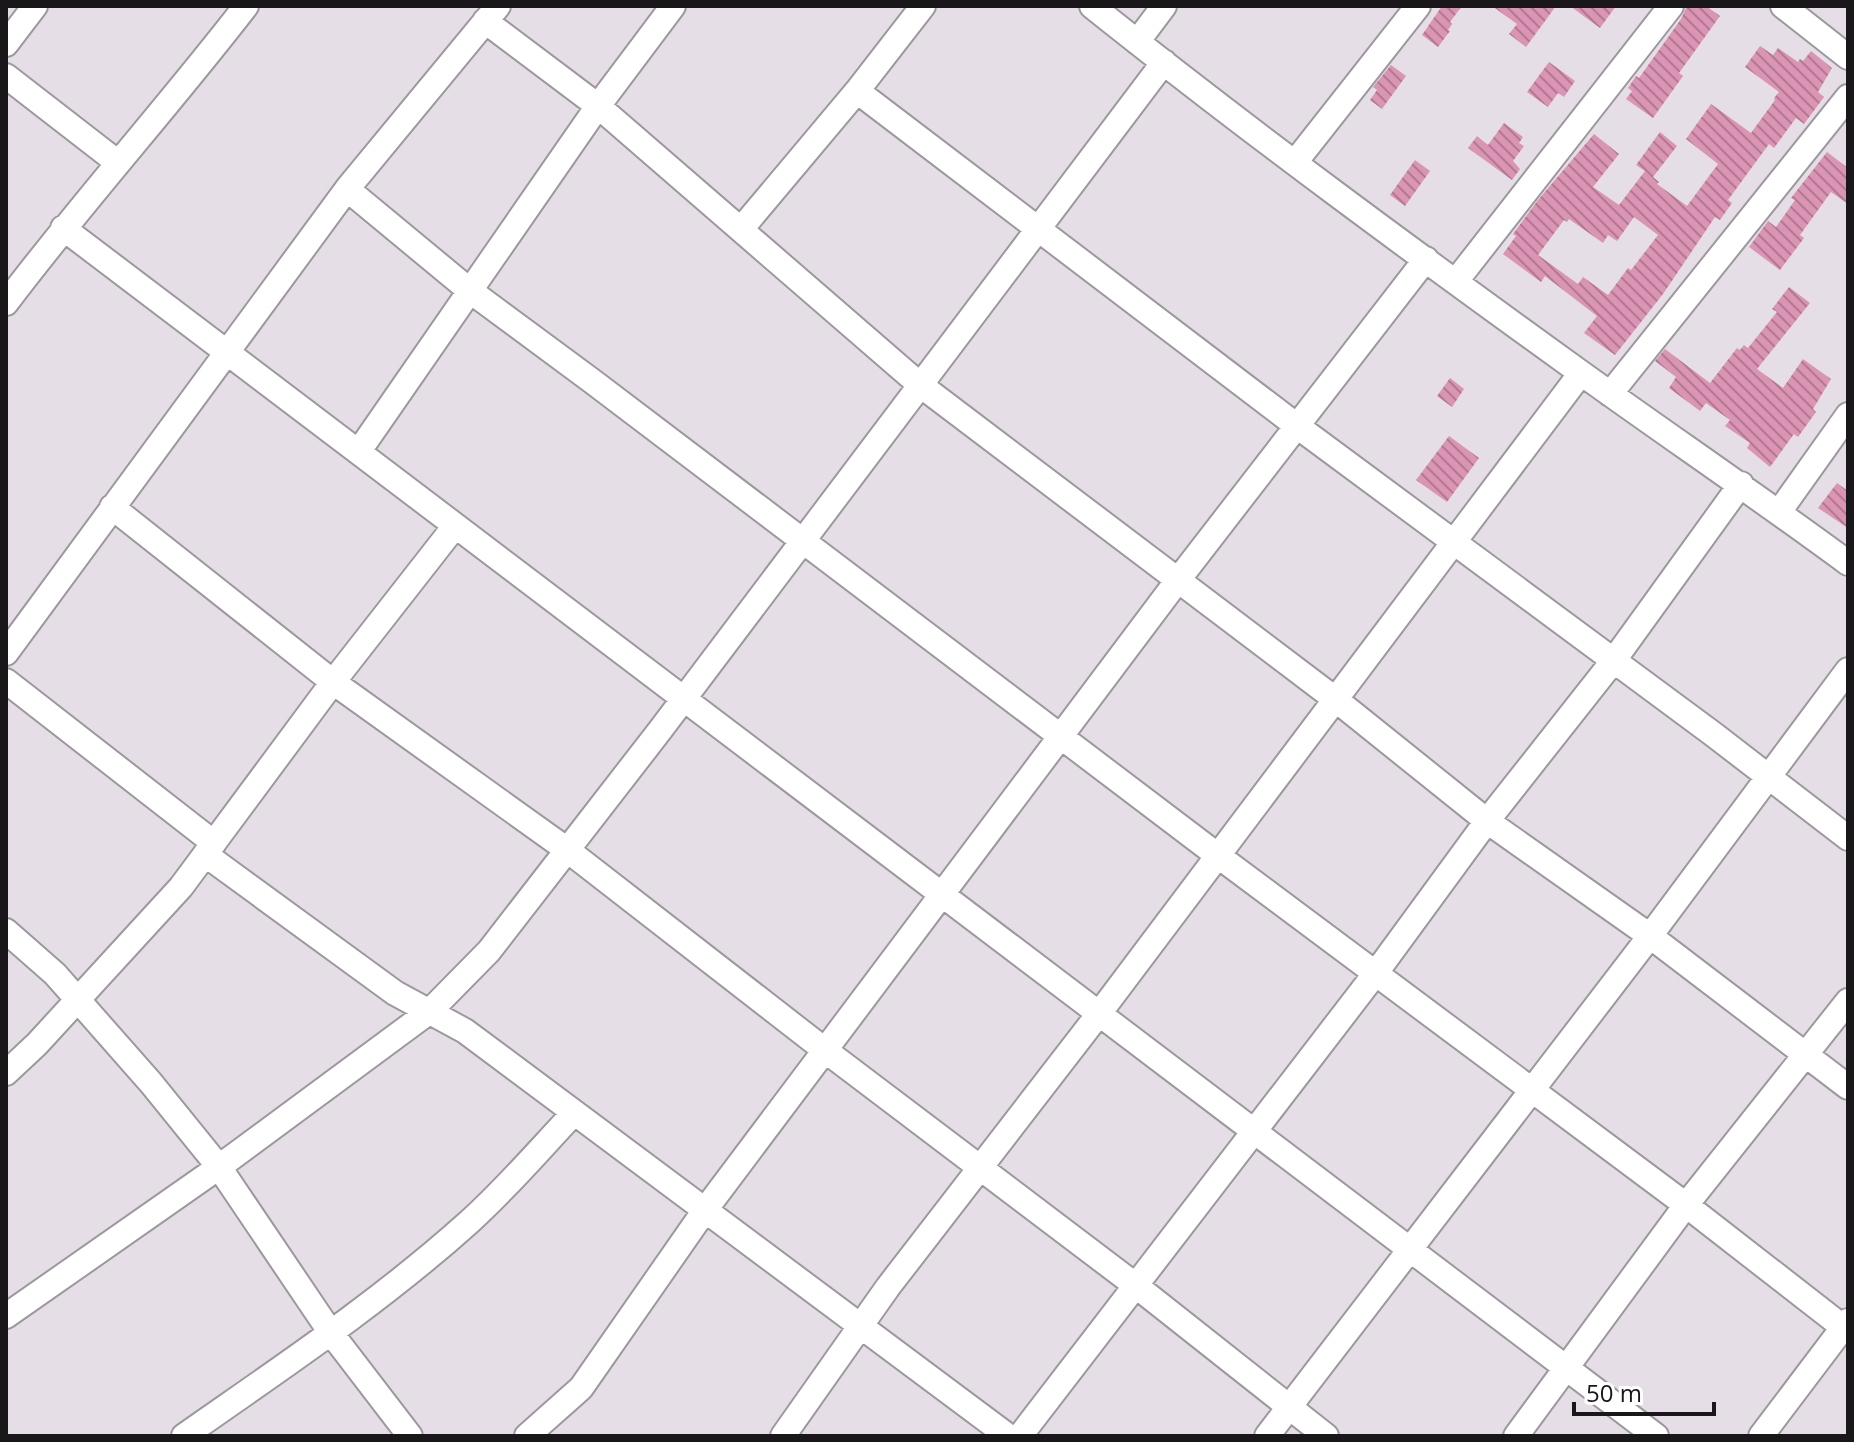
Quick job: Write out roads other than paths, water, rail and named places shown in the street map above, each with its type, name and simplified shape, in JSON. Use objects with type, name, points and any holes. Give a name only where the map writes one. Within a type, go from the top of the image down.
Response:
[{"type":"street","points":[[6,44],[35,6]]},
{"type":"street","points":[[6,303],[63,228],[246,6]]},
{"type":"street","points":[[359,451],[598,106],[673,6]]},
{"type":"street","points":[[742,228],[857,91],[923,6]]},
{"type":"street","points":[[1092,6],[1426,259],[1848,563]]},
{"type":"street","points":[[1137,42],[1164,6]]},
{"type":"street","points":[[1296,161],[1418,6]]},
{"type":"street","points":[[1456,281],[1671,6]]},
{"type":"street","points":[[1783,6],[1848,57]]},
{"type":"street","points":[[6,653],[347,189],[492,14],[919,384],[1335,699],[1487,821],[1650,936],[1848,1087]]},
{"type":"street","points":[[6,1316],[219,1167],[430,1011],[489,951],[1164,62]]},
{"type":"street","points":[[6,76],[117,162]]},
{"type":"street","points":[[857,91],[1297,426],[1614,660],[1848,838]]},
{"type":"street","points":[[1610,394],[1848,97]]},
{"type":"street","points":[[347,189],[469,290],[1846,1327],[1761,1436]]},
{"type":"street","points":[[63,228],[1656,1436]]},
{"type":"street","points":[[527,1436],[581,1388],[705,1210],[1178,580],[1426,259]]},
{"type":"street","points":[[783,1436],[861,1324],[1098,1015],[1581,373]]},
{"type":"street","points":[[1779,512],[1848,415]]},
{"type":"street","points":[[1020,1436],[1375,974],[1487,821],[1614,660],[1741,484]]},
{"type":"street","points":[[112,507],[333,682],[566,849],[1135,1285],[1326,1436]]},
{"type":"street","points":[[6,1073],[79,999],[181,887],[333,682],[455,526]]},
{"type":"street","points":[[1267,1436],[1533,1091],[1848,670]]},
{"type":"street","points":[[6,681],[210,849],[395,993],[465,1031],[1008,1436]]},
{"type":"street","points":[[6,931],[79,999],[219,1167],[331,1333],[410,1436]]},
{"type":"street","points":[[1516,1436],[1686,1205],[1848,1001]]},
{"type":"street","points":[[184,1436],[331,1333],[467,1224],[574,1113]]}]
